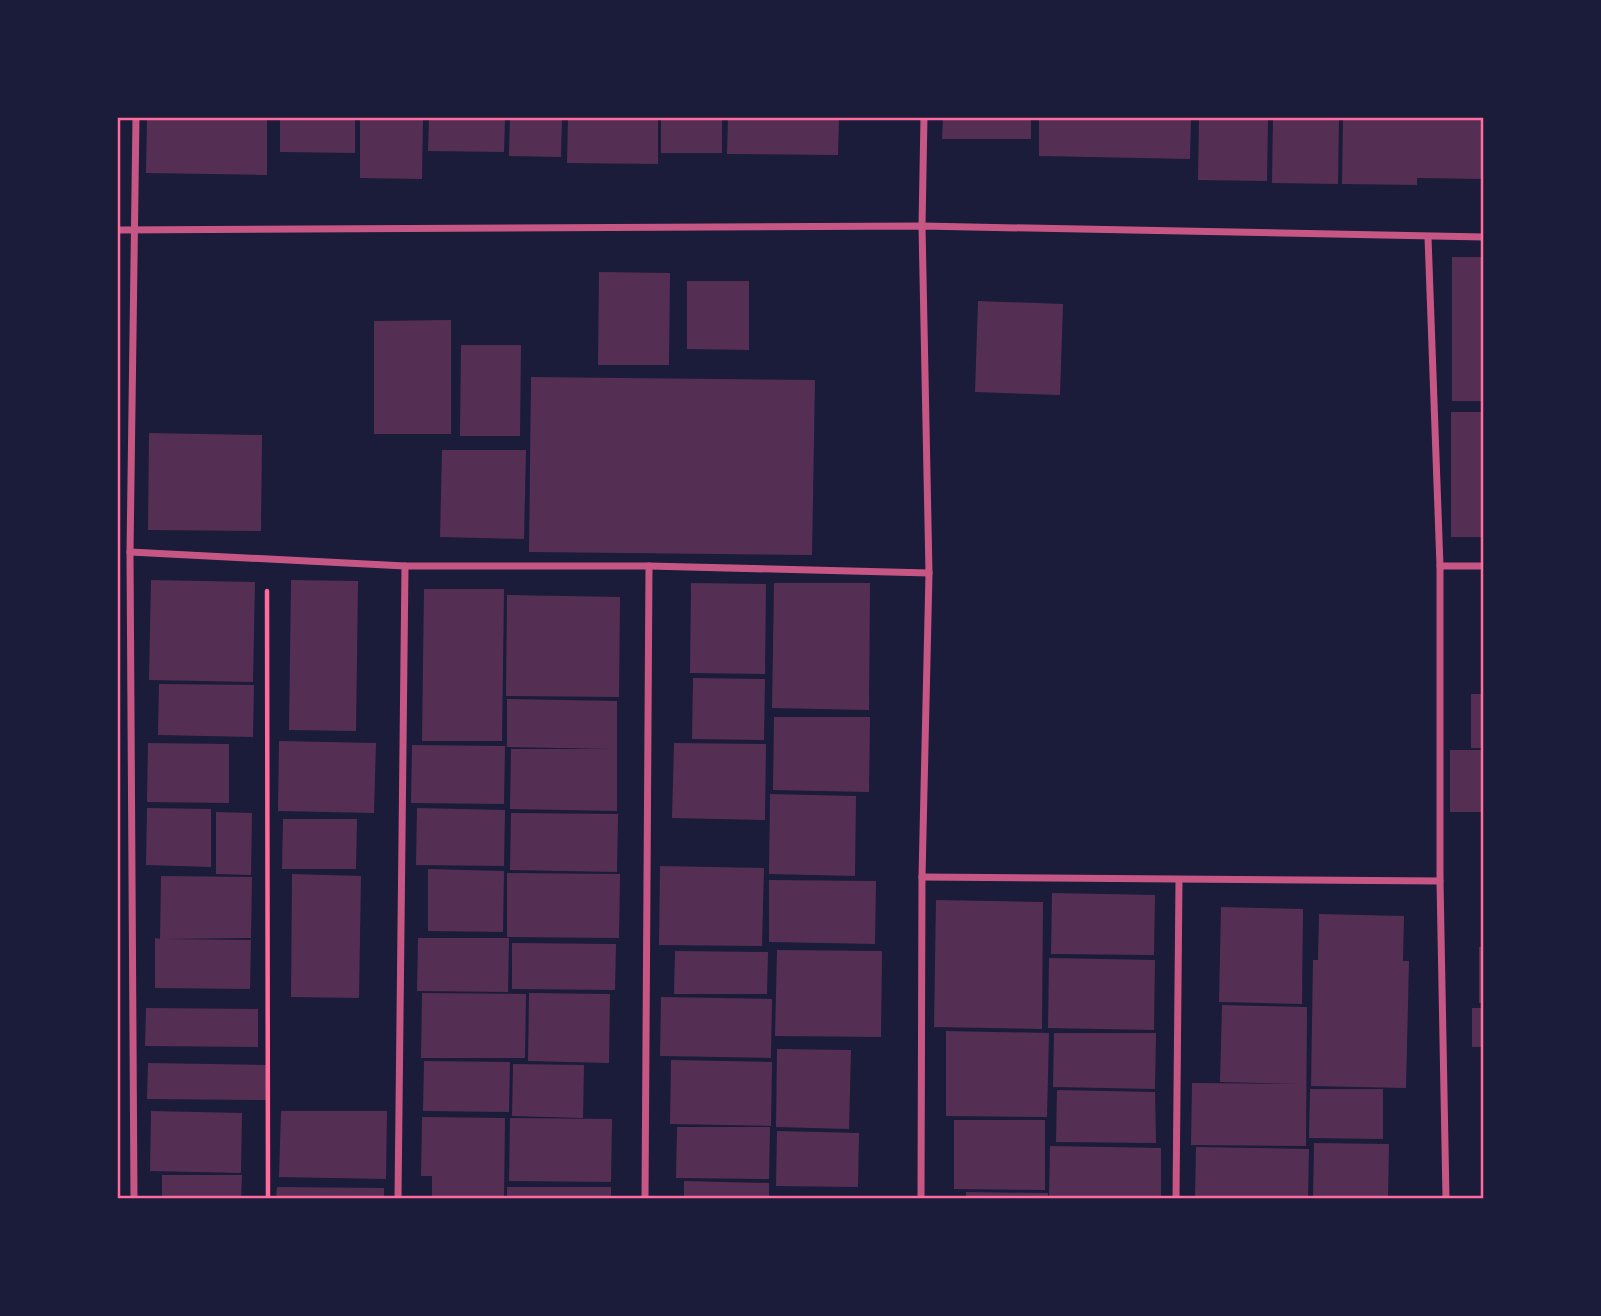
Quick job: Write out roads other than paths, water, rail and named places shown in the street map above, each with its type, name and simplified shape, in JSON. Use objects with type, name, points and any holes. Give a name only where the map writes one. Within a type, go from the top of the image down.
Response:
[{"type":"street","points":[[134,1199],[130,552],[136,117]]},
{"type":"street","points":[[920,1199],[922,877],[929,573],[922,226],[924,117]]},
{"type":"street","points":[[117,230],[922,226],[1484,237]]},
{"type":"street","points":[[1428,237],[1440,566],[1440,881],[1446,1199]]},
{"type":"street","points":[[130,552],[405,566],[649,566],[929,573]]},
{"type":"street","points":[[398,1199],[405,566]]},
{"type":"street","points":[[645,1199],[649,566]]},
{"type":"street","points":[[1440,566],[1484,566]]},
{"type":"street","points":[[922,877],[1440,881]]},
{"type":"street","points":[[1176,1199],[1179,880]]}]
